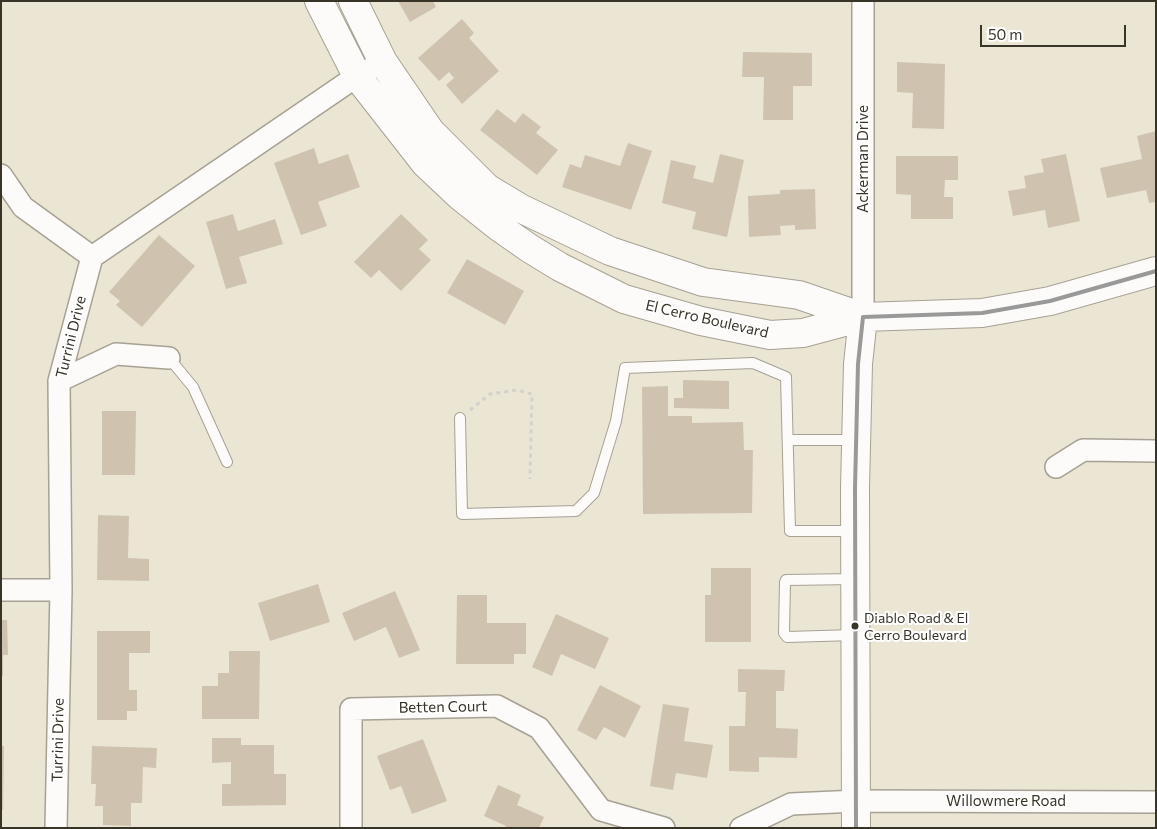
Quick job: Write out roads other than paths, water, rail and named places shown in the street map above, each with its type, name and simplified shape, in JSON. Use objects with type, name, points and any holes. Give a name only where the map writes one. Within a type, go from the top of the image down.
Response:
[{"type":"street","name":"El Cerro Boulevard","points":[[319,1],[357,76],[425,162],[460,196],[498,227],[560,267],[624,299],[701,321],[770,335],[803,333],[863,318]]},
{"type":"street","points":[[353,1],[382,62],[430,131],[487,188],[522,209],[610,251],[703,282],[799,295],[863,318],[982,313],[1050,301],[1156,271]]},
{"type":"street","name":"Ackerman Drive","points":[[863,1],[863,318]]},
{"type":"street","points":[[1,175],[23,207],[92,257],[357,76],[382,62]]},
{"type":"street","name":"Turrini Drive","points":[[56,828],[61,590],[59,380],[92,257]]},
{"type":"street","points":[[856,828],[855,488],[858,364],[863,318]]},
{"type":"street","points":[[59,380],[116,354],[169,358]]},
{"type":"street","points":[[1056,467],[1083,450],[1156,451]]},
{"type":"street","points":[[1,590],[61,590]]},
{"type":"street","name":"Betten Court","points":[[351,825],[351,709],[497,706],[539,728],[601,810],[664,828]]},
{"type":"street","points":[[741,828],[791,804],[857,801]]},
{"type":"street","name":"Willowmere Road","points":[[857,801],[1156,802]]},
{"type":"lane","points":[[169,358],[193,387],[227,462]]},
{"type":"lane","points":[[460,418],[462,514],[576,511],[594,493],[616,421],[625,368],[753,363],[786,377],[790,531],[855,531]]},
{"type":"lane","points":[[788,440],[857,440]]},
{"type":"lane","points":[[856,579],[786,580],[784,633],[785,636],[856,635]]},
{"type":"place","name":"Diablo Road & El Cerro Boulevard","points":[[855,626]]}]
